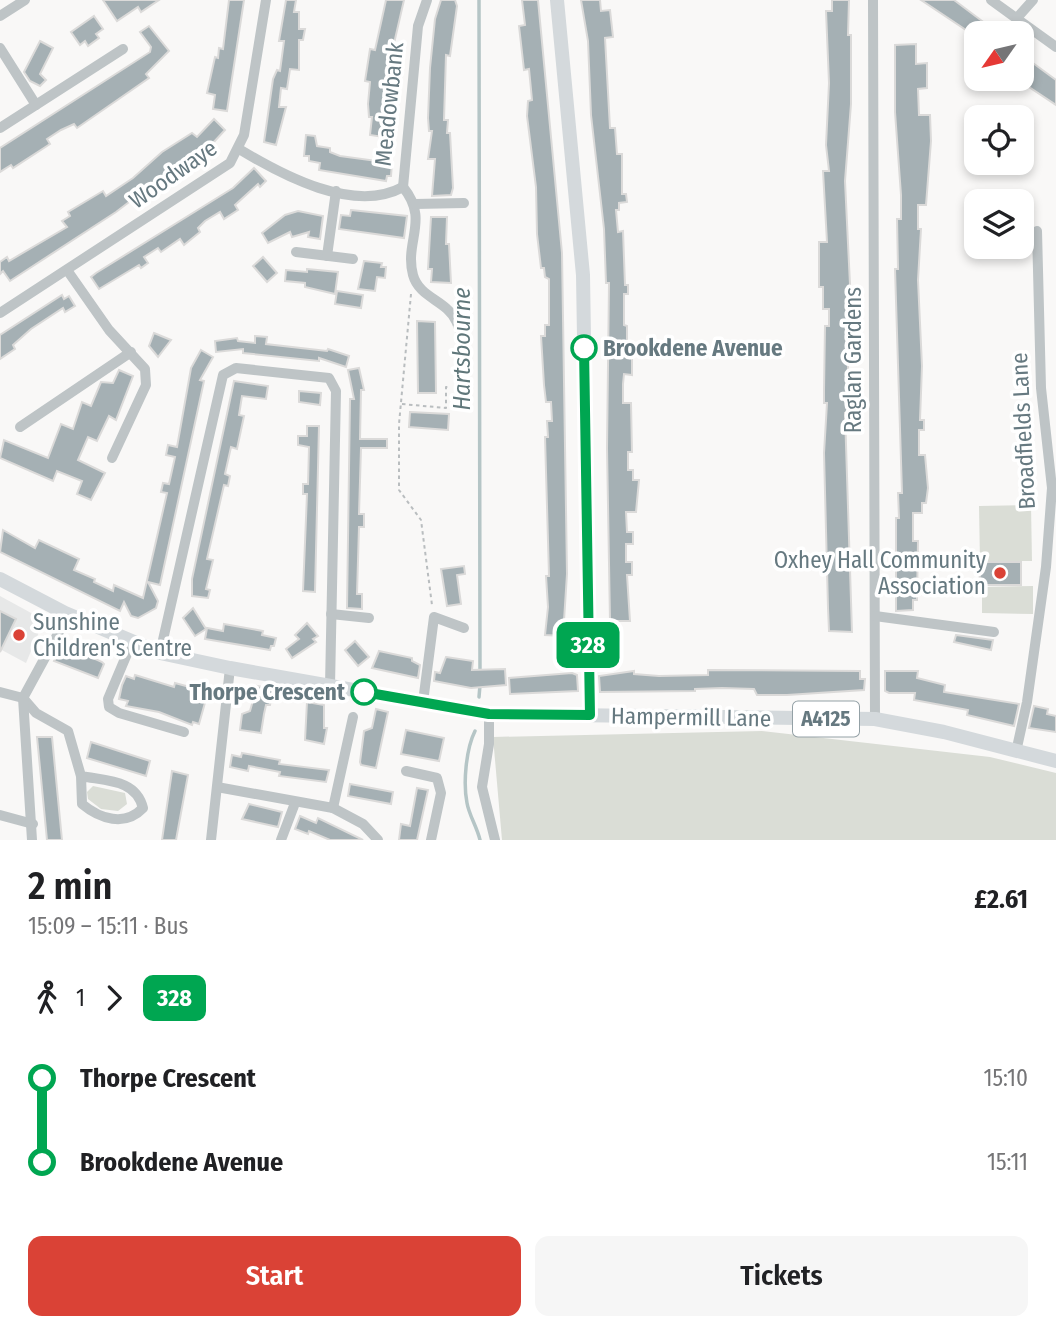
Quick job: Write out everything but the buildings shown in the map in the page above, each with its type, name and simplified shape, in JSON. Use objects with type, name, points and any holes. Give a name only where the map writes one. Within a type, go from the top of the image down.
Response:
[{"type":"main road","points":[[557,0],[583,275],[590,715]]},
{"type":"main road","name":"A4125","points":[[0,579],[65,613],[160,653],[489,714]]},
{"type":"main road","name":"Hampermill Lane","points":[[489,714],[875,719],[944,732],[1056,761]]},
{"type":"street","points":[[0,16],[26,0]]},
{"type":"street","name":"Woodwaye","points":[[0,313],[222,171],[239,149],[247,125],[266,0]]},
{"type":"street","name":"Meadowbank","points":[[239,149],[283,176],[336,191],[380,197],[402,187],[418,26],[427,0]]},
{"type":"street","name":"Raglan Gardens","points":[[873,0],[875,719]]},
{"type":"street","points":[[991,0],[1056,47]]},
{"type":"street","points":[[1017,19],[1033,0]]},
{"type":"street","points":[[0,48],[36,105]]},
{"type":"street","points":[[0,128],[123,49]]},
{"type":"street","points":[[402,187],[415,204],[417,212],[412,272],[424,292],[447,309],[459,326],[461,397]]},
{"type":"street","points":[[327,256],[336,191]]},
{"type":"street","points":[[415,204],[464,203]]},
{"type":"street","name":"Broadfields Lane","points":[[1016,752],[1027,702],[1046,567],[1052,488],[1041,388],[1037,231]]},
{"type":"street","points":[[296,252],[353,259]]},
{"type":"street","points":[[67,270],[109,330],[145,369],[146,385],[112,457]]},
{"type":"street","points":[[20,427],[131,352]]},
{"type":"street","points":[[160,653],[221,380],[232,369],[329,378],[336,388],[330,686]]},
{"type":"street","points":[[32,840],[23,698],[60,630],[65,613]]},
{"type":"street","points":[[331,614],[369,618]]},
{"type":"street","points":[[875,616],[994,632]]},
{"type":"street","points":[[423,702],[434,617],[464,628]]},
{"type":"street","points":[[132,642],[108,699],[110,707],[119,713],[184,732]]},
{"type":"street","points":[[211,840],[230,668]]},
{"type":"street","points":[[0,692],[23,698],[36,713],[68,731],[81,776],[82,804],[96,816],[122,820],[134,817],[143,808],[140,795],[130,785],[81,776]]},
{"type":"street","points":[[489,714],[489,744],[482,788],[495,840]]},
{"type":"street","points":[[333,808],[353,717]]},
{"type":"street","points":[[406,771],[437,778],[441,793],[431,840]]},
{"type":"street","points":[[217,787],[333,808],[363,824],[379,840]]},
{"type":"street","points":[[281,840],[295,803]]},
{"type":"street","points":[[0,815],[33,824]]},
{"type":"path","points":[[411,292],[401,404],[399,490],[421,520],[434,617]]},
{"type":"path","points":[[401,404],[446,408],[446,387],[461,382]]},
{"type":"shaded area","points":[[1031,505],[1032,561],[980,561],[979,506]]},
{"type":"shaded area","points":[[1033,586],[1033,614],[982,613],[982,587]]},
{"type":"shaded area","name":"Sunshine Children's Centre","points":[[0,596],[44,620],[26,663],[0,649]]},
{"type":"shaded area","points":[[762,731],[990,757],[1056,773],[1056,840],[502,840],[493,737]]},
{"type":"shaded area","points":[[93,786],[125,793],[127,804],[118,811],[101,809],[88,799],[87,792]]},
{"type":"waterway","name":"Hartsbourne","points":[[479,0],[480,673]]},
{"type":"waterway","name":"Hartsbourne","points":[[479,697],[480,685]]},
{"type":"waterway","name":"Hartsbourne","points":[[475,731],[467,756],[465,786],[468,808],[480,840]]},
{"type":"bus line","name":"328","points":[[364,692],[489,714],[590,715],[584,348]]},
{"type":"place","name":"Brookdene Avenue","points":[[584,348]]},
{"type":"place","name":"Oxhey Hall Community Association","points":[[1000,573]]},
{"type":"place","name":"Sunshine Children's Centre","points":[[19,635]]},
{"type":"place","name":"Thorpe Crescent","points":[[364,692]]}]
